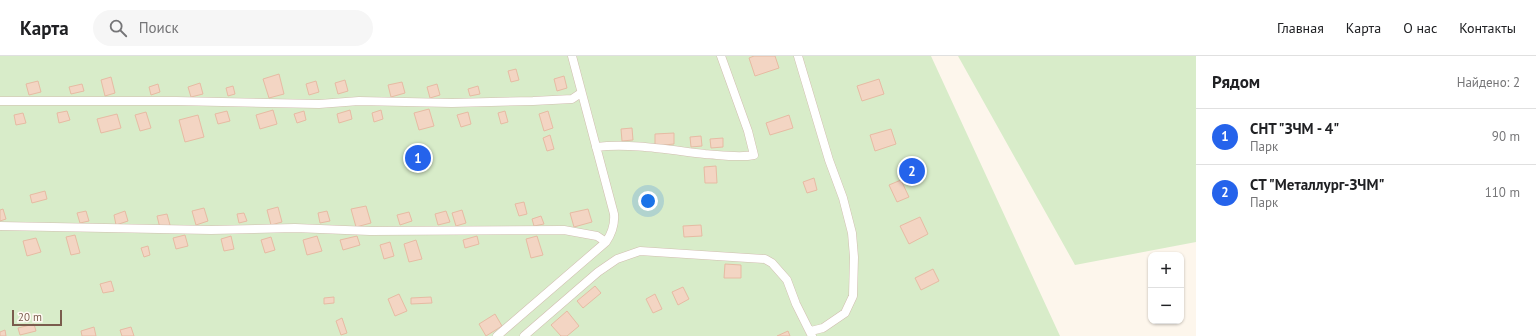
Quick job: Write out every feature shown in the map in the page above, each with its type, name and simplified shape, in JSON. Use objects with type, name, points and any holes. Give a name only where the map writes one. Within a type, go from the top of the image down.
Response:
[{"type":"lane","points":[[497,336],[606,242],[612,233],[615,223],[614,214],[572,56]]},
{"type":"lane","points":[[596,147],[614,145],[712,154],[754,155],[748,131],[721,56]]},
{"type":"lane","points":[[524,336],[598,272],[617,259],[640,251],[765,259],[772,263],[787,280],[796,304],[811,334],[823,328],[845,313],[853,296],[854,257],[852,233],[843,198],[798,56]]},
{"type":"lane","points":[[0,101],[176,101],[319,104],[359,101],[452,102],[572,99],[581,93]]},
{"type":"lane","points":[[0,226],[211,230],[295,228],[370,232],[564,230],[597,236],[606,242]]},
{"type":"green space","points":[[0,56],[931,56],[1060,336],[0,336]]},
{"type":"green space","points":[[958,56],[1196,56],[1196,242],[1075,265]]},
{"type":"building","points":[[754,56],[775,56],[779,68],[755,76],[749,58]]},
{"type":"building","points":[[516,69],[519,80],[511,82],[508,71]]},
{"type":"building","points":[[279,74],[284,94],[269,98],[263,79]]},
{"type":"building","points":[[564,76],[567,88],[557,91],[554,79]]},
{"type":"building","points":[[111,77],[115,93],[105,96],[101,80]]},
{"type":"building","points":[[879,79],[884,94],[862,101],[857,86]]},
{"type":"building","points":[[345,80],[348,91],[338,94],[335,83]]},
{"type":"building","points":[[38,81],[41,92],[29,95],[26,84]]},
{"type":"building","points":[[316,81],[319,92],[309,95],[306,84]]},
{"type":"building","points":[[402,82],[405,93],[391,97],[388,85]]},
{"type":"building","points":[[200,83],[203,94],[191,97],[188,87]]},
{"type":"building","points":[[82,84],[84,91],[71,94],[69,87]]},
{"type":"building","points":[[158,84],[160,92],[151,95],[149,87]]},
{"type":"building","points":[[437,84],[440,95],[430,98],[427,87]]},
{"type":"building","points":[[233,86],[235,94],[228,96],[226,88]]},
{"type":"building","points":[[478,86],[480,94],[470,96],[468,89]]},
{"type":"building","points":[[429,109],[434,126],[419,130],[414,113]]},
{"type":"building","points":[[273,110],[277,124],[260,129],[256,115]]},
{"type":"building","points":[[350,110],[352,119],[339,123],[337,114]]},
{"type":"building","points":[[381,110],[383,119],[374,122],[372,113]]},
{"type":"building","points":[[67,111],[70,120],[59,123],[57,113]]},
{"type":"building","points":[[227,111],[230,121],[218,124],[215,114]]},
{"type":"building","points":[[304,111],[306,120],[297,123],[294,114]]},
{"type":"building","points":[[505,111],[508,122],[501,124],[498,113]]},
{"type":"building","points":[[548,111],[553,128],[544,131],[539,114]]},
{"type":"building","points":[[146,112],[151,128],[140,131],[135,115]]},
{"type":"building","points":[[468,112],[471,124],[461,127],[457,115]]},
{"type":"building","points":[[23,113],[26,123],[16,125],[14,115]]},
{"type":"building","points":[[117,114],[121,128],[101,133],[97,119]]},
{"type":"building","points":[[198,115],[204,137],[185,142],[179,120]]},
{"type":"building","points":[[789,115],[793,128],[770,135],[766,123]]},
{"type":"building","points":[[632,128],[633,140],[622,141],[621,129]]},
{"type":"building","points":[[891,129],[896,144],[875,151],[870,135]]},
{"type":"building","points":[[674,133],[674,144],[655,146],[655,134]]},
{"type":"building","points":[[550,135],[554,149],[547,151],[543,138]]},
{"type":"building","points":[[701,136],[702,146],[691,147],[690,137]]},
{"type":"building","points":[[723,138],[723,147],[711,148],[710,139]]},
{"type":"building","points":[[716,166],[717,183],[705,183],[704,167]]},
{"type":"building","points":[[814,178],[817,190],[807,193],[803,182]]},
{"type":"building","points":[[901,180],[909,197],[897,202],[889,185]]},
{"type":"building","points":[[45,191],[47,199],[32,203],[30,195]]},
{"type":"building","points":[[524,202],[527,214],[519,216],[515,204]]},
{"type":"building","points":[[366,206],[371,223],[356,227],[351,209]]},
{"type":"building","points":[[278,207],[282,222],[271,225],[267,210]]},
{"type":"building","points":[[204,208],[208,221],[196,225],[192,211]]},
{"type":"building","points":[[3,209],[6,219],[0,221],[0,210]]},
{"type":"building","points":[[588,209],[592,222],[574,227],[570,213]]},
{"type":"building","points":[[462,210],[466,223],[456,226],[452,213]]},
{"type":"building","points":[[86,211],[89,221],[80,223],[77,213]]},
{"type":"building","points":[[125,211],[128,221],[116,225],[114,215]]},
{"type":"building","points":[[327,211],[330,221],[320,223],[318,213]]},
{"type":"building","points":[[446,211],[450,222],[438,225],[435,214]]},
{"type":"building","points":[[409,212],[412,221],[400,225],[397,215]]},
{"type":"building","points":[[244,213],[247,221],[239,223],[237,214]]},
{"type":"building","points":[[167,214],[170,225],[160,228],[157,216]]},
{"type":"building","points":[[541,216],[544,224],[534,226],[532,219]]},
{"type":"building","points":[[920,217],[928,234],[909,244],[900,226]]},
{"type":"building","points":[[701,225],[702,236],[684,237],[683,226]]},
{"type":"building","points":[[75,235],[80,253],[71,255],[66,237]]},
{"type":"building","points":[[185,235],[188,246],[176,249],[173,238]]},
{"type":"building","points":[[231,236],[234,249],[224,251],[221,239]]},
{"type":"building","points":[[317,236],[322,251],[307,255],[303,240]]},
{"type":"building","points":[[357,236],[360,245],[343,250],[340,240]]},
{"type":"building","points":[[477,236],[479,244],[465,248],[463,240]]},
{"type":"building","points":[[537,236],[543,255],[531,258],[526,239]]},
{"type":"building","points":[[271,237],[275,250],[265,253],[261,240]]},
{"type":"building","points":[[36,238],[41,252],[27,256],[23,241]]},
{"type":"building","points":[[416,240],[422,259],[409,262],[404,244]]},
{"type":"building","points":[[390,242],[394,256],[384,259],[380,245]]},
{"type":"building","points":[[148,246],[150,255],[144,257],[141,248]]},
{"type":"building","points":[[725,264],[741,265],[741,278],[724,278]]},
{"type":"building","points":[[933,269],[939,281],[921,290],[915,278]]},
{"type":"building","points":[[111,281],[114,291],[103,293],[100,284]]},
{"type":"building","points":[[595,286],[601,293],[583,308],[577,301]]},
{"type":"building","points":[[683,287],[689,299],[678,305],[672,292]]},
{"type":"building","points":[[399,294],[407,311],[395,316],[388,299]]},
{"type":"building","points":[[655,294],[662,309],[653,313],[646,299]]},
{"type":"building","points":[[334,297],[334,303],[324,304],[324,298]]},
{"type":"building","points":[[431,297],[432,303],[411,304],[411,298]]},
{"type":"building","points":[[567,311],[579,326],[567,336],[561,336],[551,325]]},
{"type":"building","points":[[495,314],[502,326],[486,336],[479,324]]},
{"type":"building","points":[[342,318],[347,333],[341,335],[336,321]]},
{"type":"building","points":[[34,324],[36,331],[20,335],[18,328]]},
{"type":"building","points":[[94,327],[96,336],[82,336],[81,331]]},
{"type":"building","points":[[131,327],[134,336],[122,336],[120,330]]},
{"type":"building","points":[[5,330],[6,336],[0,336],[0,332]]},
{"type":"building","points":[[788,331],[790,336],[777,336]]},
{"type":"place","name":"СНТ \"ЗЧМ - 4\"","points":[[418,158]]},
{"type":"place","name":"СТ \"Металлург-ЗЧМ\"","points":[[912,171]]}]
